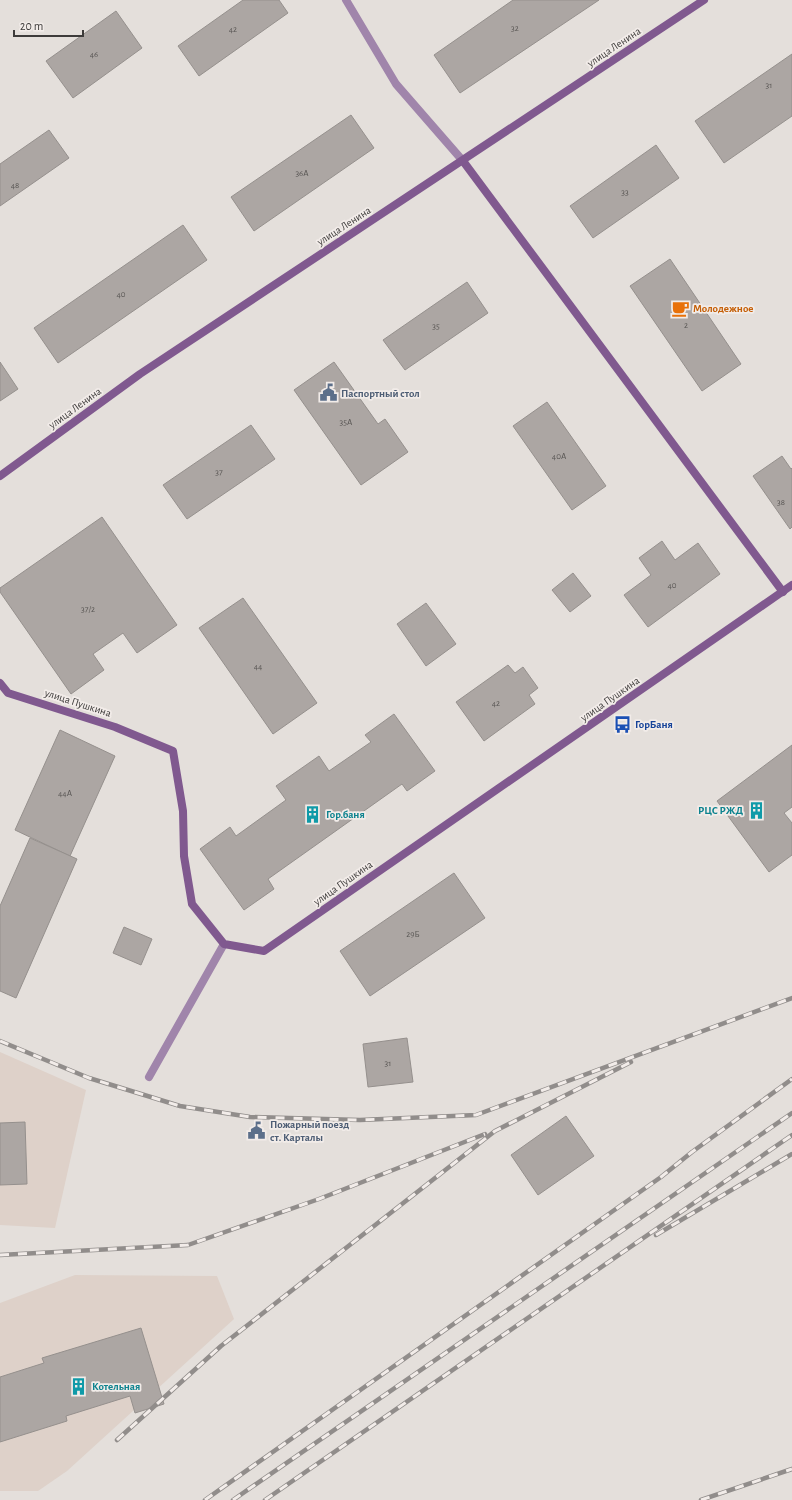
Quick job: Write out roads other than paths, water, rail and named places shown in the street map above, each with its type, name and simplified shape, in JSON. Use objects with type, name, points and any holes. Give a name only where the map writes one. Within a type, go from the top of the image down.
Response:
[{"type":"street","points":[[346,0],[396,84],[463,161],[783,592]]},
{"type":"street","name":"улица Ленина","points":[[0,476],[140,374],[704,0]]},
{"type":"street","name":"улица Пушкина","points":[[0,683],[8,693],[115,727],[173,751],[183,811],[184,856],[192,904],[224,944],[264,951],[792,586]]},
{"type":"street","points":[[149,1077],[224,944]]},
{"type":"railway","points":[[0,1041],[89,1078],[180,1106],[250,1117],[360,1120],[476,1115],[792,998]]},
{"type":"railway","points":[[117,1440],[221,1346],[495,1131],[631,1062]]},
{"type":"railway","points":[[205,1500],[661,1177],[692,1152],[792,1079]]},
{"type":"railway","points":[[233,1500],[792,1113]]},
{"type":"railway","points":[[0,1255],[188,1245],[319,1199],[485,1134]]},
{"type":"railway","points":[[265,1500],[792,1135]]},
{"type":"railway","points":[[656,1235],[792,1154]]},
{"type":"railway","points":[[701,1500],[792,1469]]},
{"type":"place","name":"Молодежное","points":[[680,308]]},
{"type":"place","name":"Паспортный стол","points":[[328,393]]},
{"type":"place","name":"ГорБаня","points":[[622,724]]},
{"type":"place","name":"РЦС РЖД","points":[[756,810]]},
{"type":"place","name":"Гор.баня","points":[[313,814]]},
{"type":"place","name":"Пожарный поезд ст. Карталы","points":[[257,1130]]},
{"type":"place","name":"Котельная","points":[[79,1386]]}]
